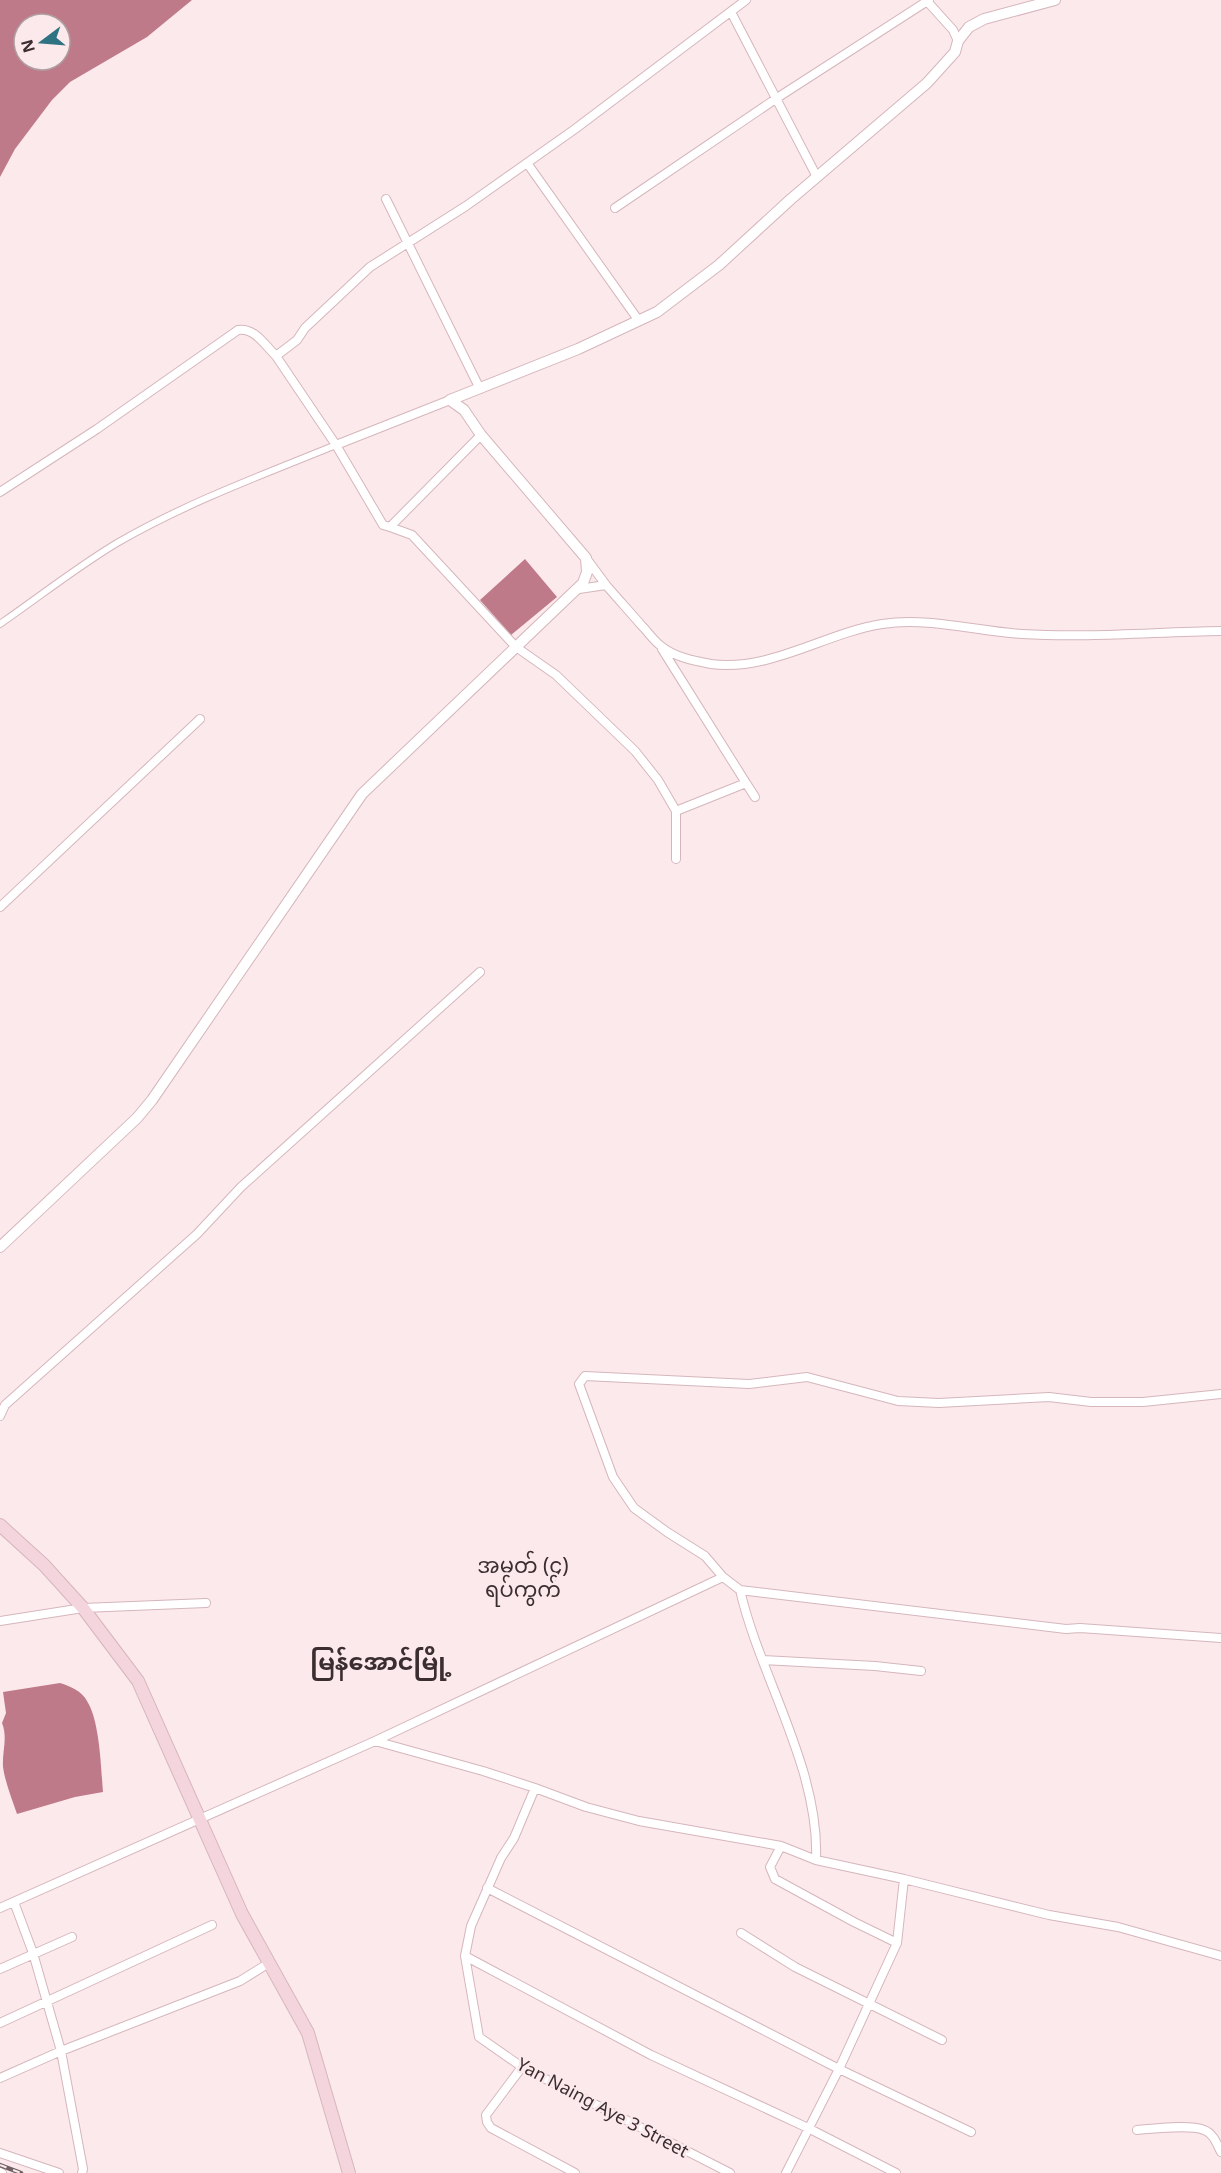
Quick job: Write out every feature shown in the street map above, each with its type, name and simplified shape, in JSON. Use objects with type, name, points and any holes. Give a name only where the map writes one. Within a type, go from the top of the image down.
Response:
[{"type":"main road","points":[[0,1525],[44,1565],[83,1608],[138,1681],[242,1914],[308,2032],[349,2173]]},
{"type":"street","points":[[276,356],[297,340],[305,328],[370,267],[466,206],[575,129],[746,0]]},
{"type":"street","points":[[615,208],[927,0],[953,30],[958,41]]},
{"type":"street","points":[[0,624],[116,544],[164,518],[254,478],[578,349],[657,312],[719,265],[927,83],[955,52],[958,41],[969,27],[984,19],[1055,0]]},
{"type":"street","points":[[731,12],[818,177]]},
{"type":"street","points":[[527,163],[639,321]]},
{"type":"street","points":[[386,199],[480,389]]},
{"type":"street","points":[[0,492],[97,429],[238,330],[245,329],[254,333],[276,356],[336,445],[383,525],[412,535],[516,647],[556,675],[635,751],[658,780],[676,811],[676,859]]},
{"type":"street","points":[[450,400],[464,410],[481,435],[586,558],[606,585],[660,645],[755,797]]},
{"type":"street","points":[[390,526],[481,435]]},
{"type":"street","points":[[0,1247],[137,1118],[152,1100],[362,794],[579,589],[587,572],[586,558]]},
{"type":"street","points":[[579,589],[606,585]]},
{"type":"street","points":[[660,645],[675,655],[710,664],[738,666],[881,624],[915,621],[981,630],[1051,635],[1132,635],[1221,631]]},
{"type":"street","points":[[0,907],[200,719]]},
{"type":"street","points":[[676,811],[746,783]]},
{"type":"street","points":[[0,1416],[5,1405],[197,1234],[242,1187],[480,972]]},
{"type":"street","points":[[1221,1394],[1143,1402],[1091,1402],[1049,1397],[939,1403],[898,1401],[807,1377],[749,1384],[585,1376],[579,1384],[613,1477],[634,1508],[705,1556],[723,1577],[740,1590],[1066,1629],[1080,1628],[1221,1638]]},
{"type":"street","points":[[0,1908],[375,1741],[723,1577]]},
{"type":"street","points":[[740,1590],[747,1618],[798,1756],[811,1801],[817,1838],[816,1860]]},
{"type":"street","points":[[0,1621],[83,1608],[206,1603]]},
{"type":"street","points":[[764,1660],[921,1671]]},
{"type":"street","points":[[375,1741],[535,1788],[586,1807],[639,1821],[781,1846],[816,1860],[904,1879],[1049,1916],[1118,1927],[1221,1956]]},
{"type":"street","points":[[535,1788],[514,1838],[501,1858],[471,1926],[465,1956],[651,2055],[808,2128],[896,2173]]},
{"type":"street","points":[[781,1846],[770,1867],[775,1879],[897,1943]]},
{"type":"street","points":[[786,2173],[839,2069],[897,1943],[904,1879]]},
{"type":"street","points":[[487,1888],[839,2069],[971,2132]]},
{"type":"street","points":[[14,1902],[33,1953],[61,2051],[82,2173]]},
{"type":"street","points":[[0,2023],[212,1925]]},
{"type":"street","points":[[741,1933],[795,1967],[942,2040]]},
{"type":"street","points":[[0,1969],[72,1937]]},
{"type":"street","name":"Yan Naing Aye 3 Street","points":[[465,1956],[479,2037],[522,2067],[730,2173]]},
{"type":"street","points":[[0,2078],[61,2051],[240,1981],[269,1963]]},
{"type":"street","points":[[522,2067],[486,2115],[487,2122],[491,2128],[575,2173]]},
{"type":"street","points":[[1137,2130],[1176,2127],[1204,2130],[1216,2140],[1221,2152]]},
{"type":"street","points":[[0,2153],[59,2173]]},
{"type":"shaded area","points":[[0,0],[192,0],[147,37],[70,82],[52,100],[15,149],[0,177]]},
{"type":"shaded area","points":[[525,559],[557,597],[511,635],[480,600]]},
{"type":"shaded area","points":[[60,1683],[82,1694],[95,1720],[103,1792],[75,1797],[17,1814],[3,1767],[5,1739],[2,1723],[6,1713],[3,1692]]},
{"type":"railway","points":[[0,2165],[21,2173]]},
{"type":"district","name":"အမှတ် (၄) ရပ်ကွက်","points":[[523,1577]]},
{"type":"district","name":"မြန်အောင်မြို့","points":[[381,1660]]}]
